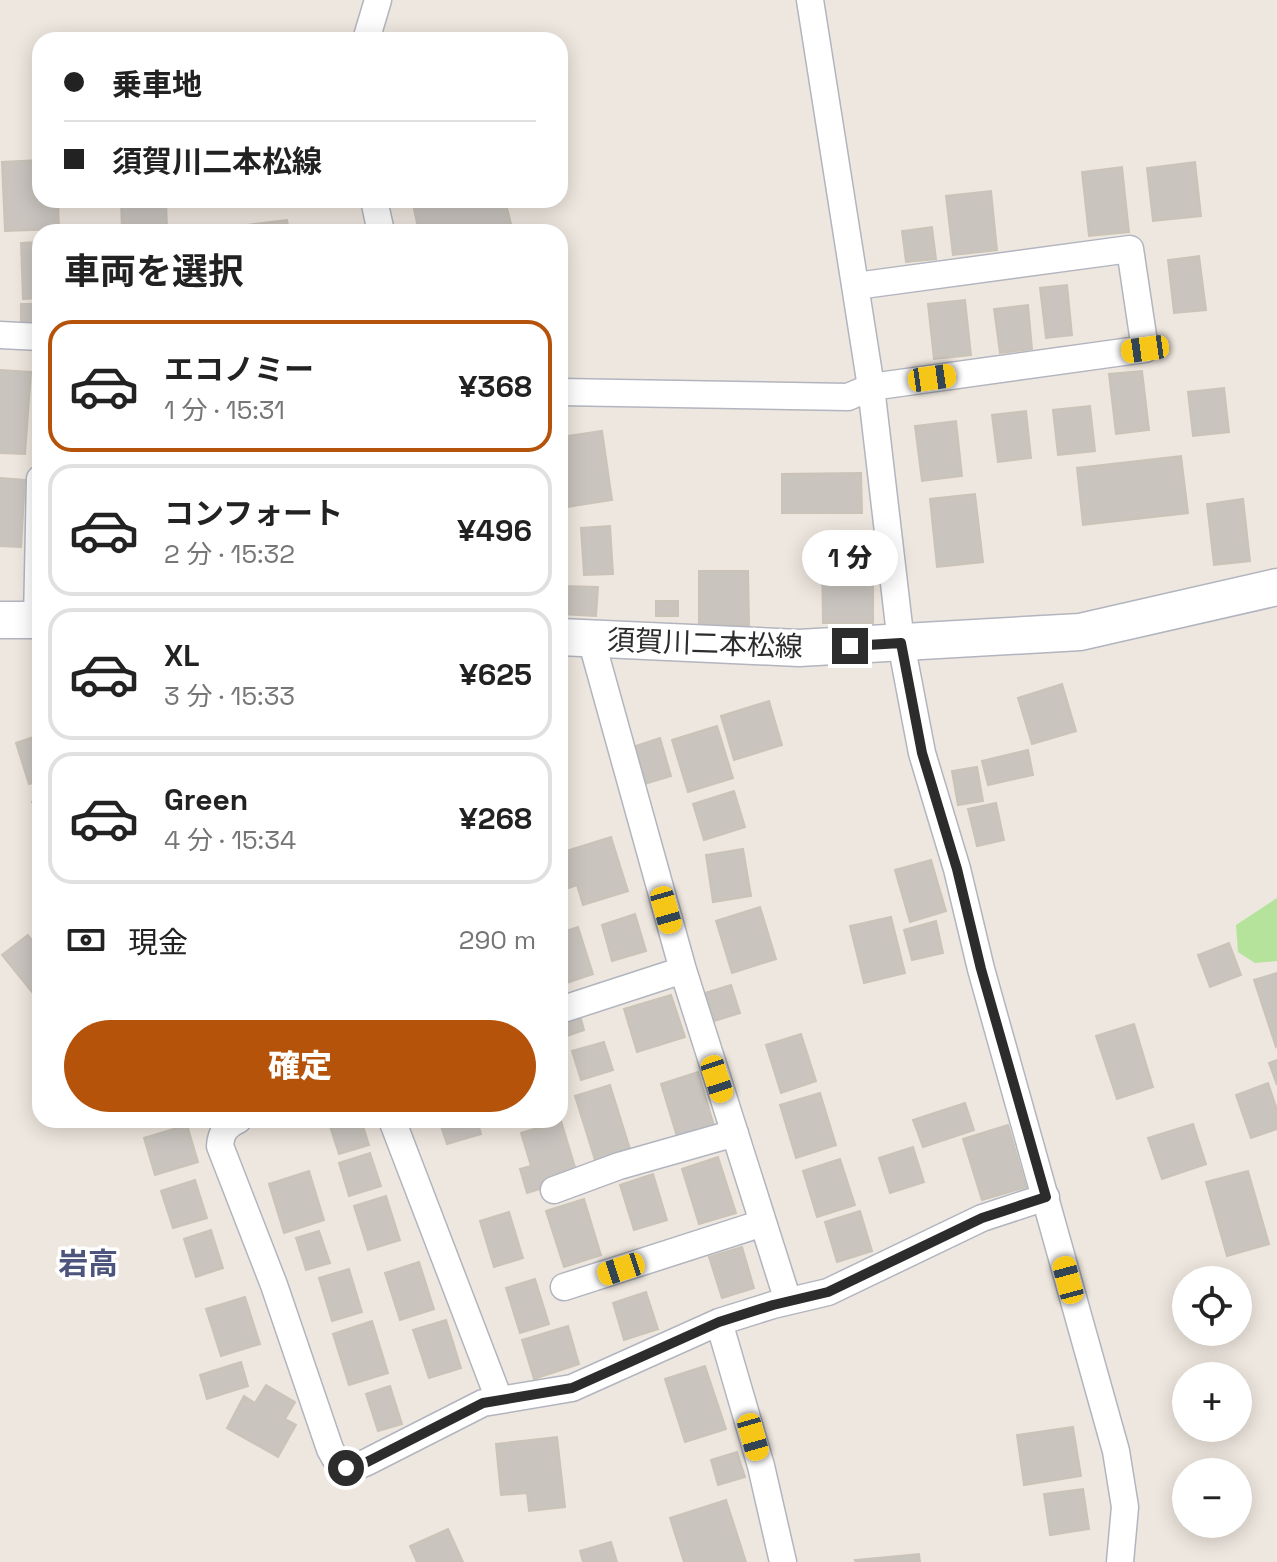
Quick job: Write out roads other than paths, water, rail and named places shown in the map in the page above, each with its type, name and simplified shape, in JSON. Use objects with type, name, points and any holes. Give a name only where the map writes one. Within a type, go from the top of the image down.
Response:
[{"type":"main road","name":"須賀川二本松線","points":[[575,638],[799,648],[1080,632],[1277,587]]},
{"type":"main road","points":[[0,620],[32,620]]},
{"type":"street","points":[[368,32],[378,0]]},
{"type":"street","points":[[810,0],[871,387],[901,643],[922,753],[957,869],[981,969],[1116,1451],[1125,1507],[1120,1562]]},
{"type":"street","points":[[568,392],[848,397],[871,387],[1145,349],[1130,249],[856,286]]},
{"type":"street","points":[[0,335],[32,337]]},
{"type":"street","points":[[575,638],[788,1301]]},
{"type":"street","points":[[568,1007],[683,970]]},
{"type":"street","points":[[226,1128],[220,1146],[274,1285],[330,1449],[338,1465],[354,1468],[483,1403],[572,1388],[719,1322],[828,1292],[982,1218],[1046,1197]]},
{"type":"street","points":[[395,1128],[499,1399]]},
{"type":"street","points":[[554,1190],[619,1166],[735,1133]]},
{"type":"street","points":[[564,1287],[763,1223]]},
{"type":"street","points":[[719,1322],[761,1466],[783,1562]]},
{"type":"district","name":"岩高","points":[[88,1264]]}]
